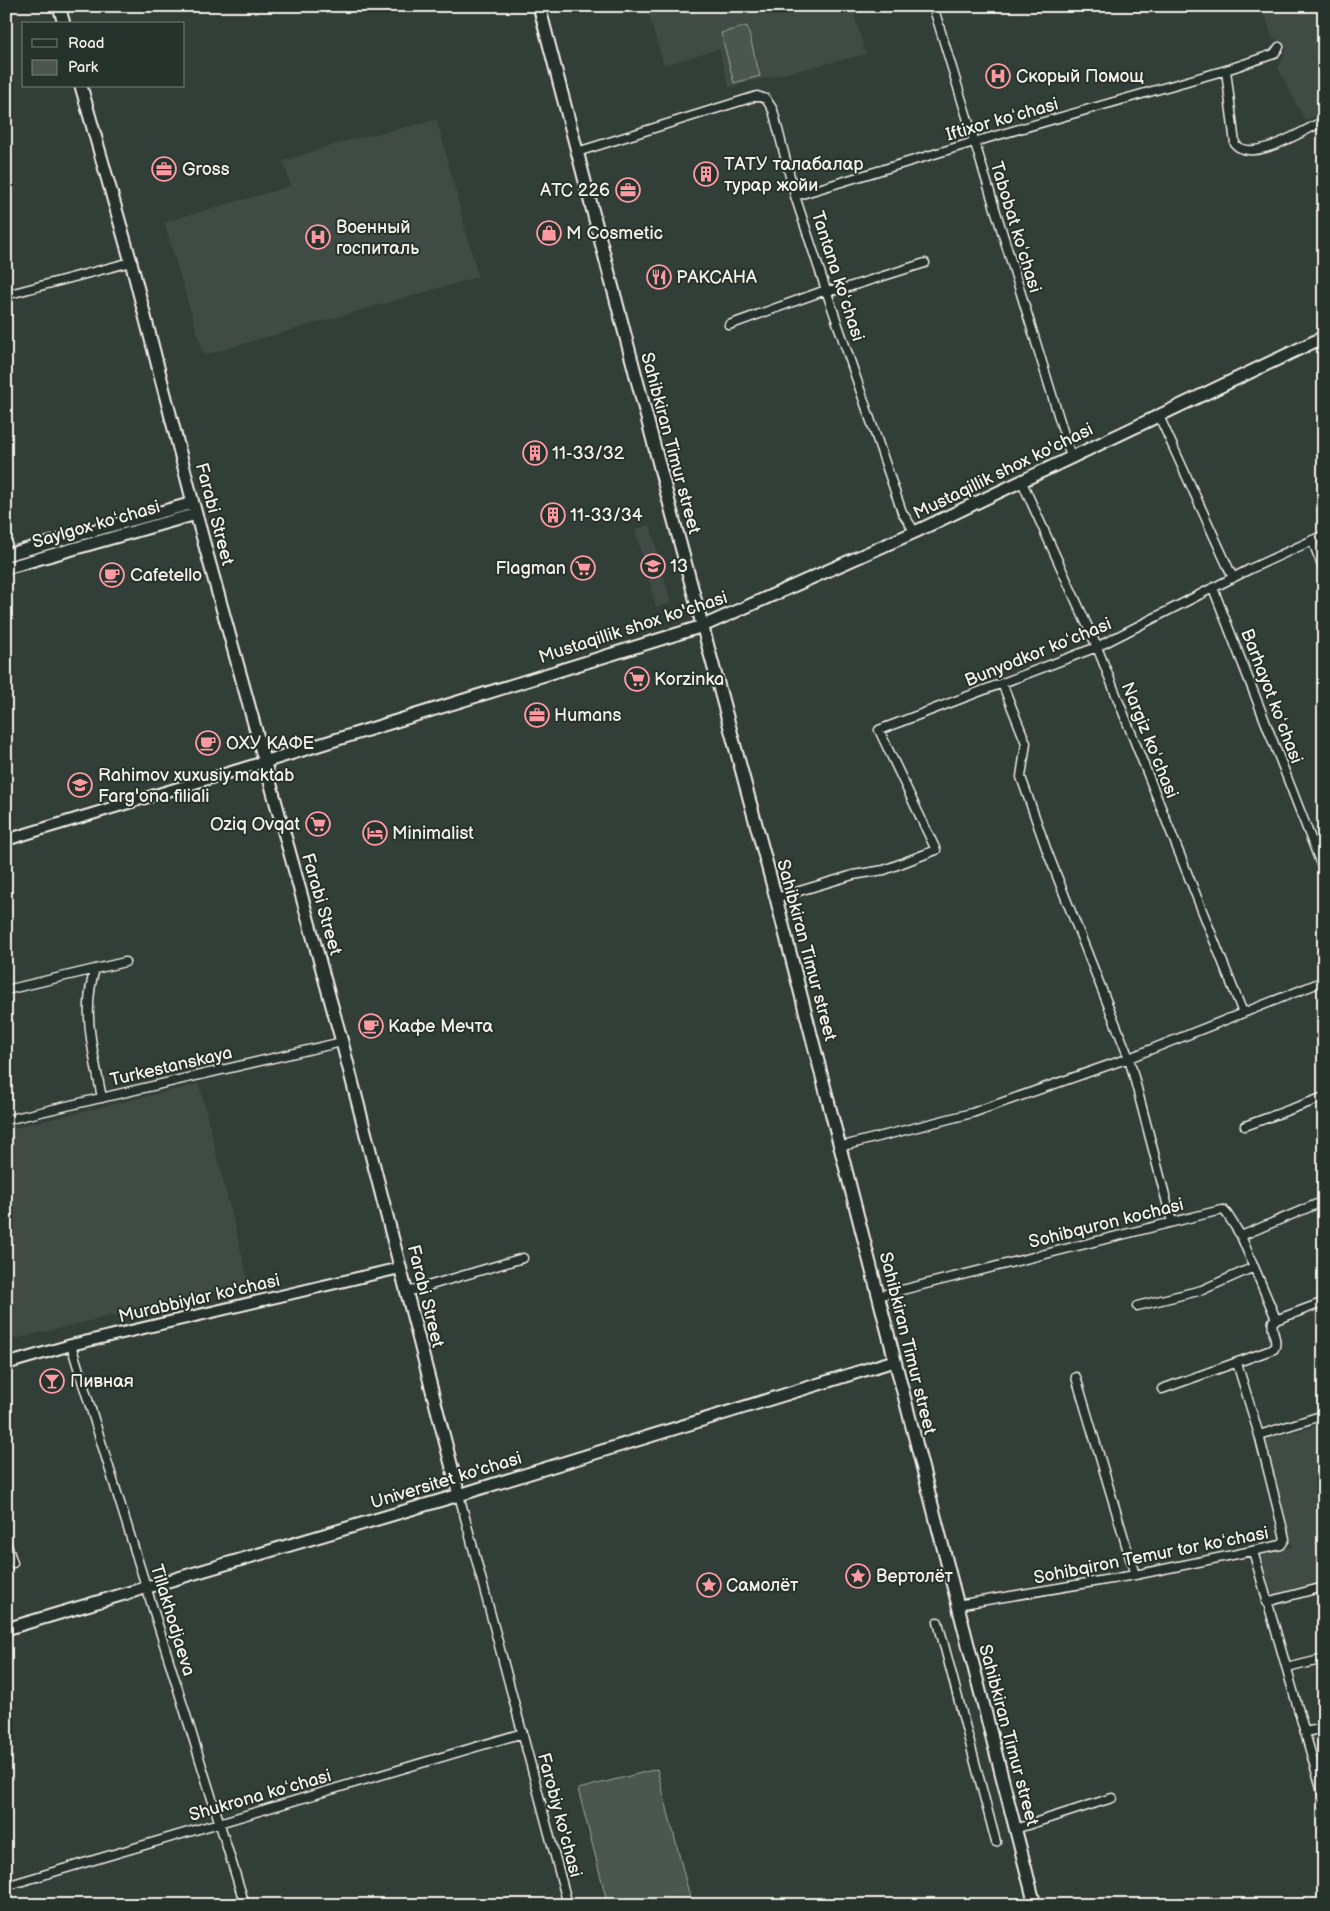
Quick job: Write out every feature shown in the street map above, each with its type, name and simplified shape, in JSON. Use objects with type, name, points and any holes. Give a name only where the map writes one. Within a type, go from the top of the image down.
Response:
[{"type":"main road","points":[[59,6],[63,22]]},
{"type":"main road","name":"Sahibkiran Timur street","points":[[539,6],[776,898],[1035,1905]]},
{"type":"main road","name":"Farabi Street","points":[[82,88],[264,762],[342,1042],[459,1495]]},
{"type":"main road","name":"Mustaqillik shox ko'chasi","points":[[264,762],[703,626],[915,532],[1324,337]]},
{"type":"main road","name":"Saylgox koʻchasi","points":[[6,555],[195,508]]},
{"type":"main road","name":"Saylgox koʻchasi","points":[[6,568],[195,508]]},
{"type":"main road","name":"Universitet ko'chasi","points":[[6,1629],[459,1495],[894,1361]]},
{"type":"street","name":"Tabobat koʻchasi","points":[[933,6],[1071,457]]},
{"type":"street","name":"Iftixor koʻchasi","points":[[796,196],[974,142],[1226,70],[1274,54],[1279,47]]},
{"type":"street","points":[[1226,70],[1235,144],[1241,149],[1248,151],[1260,150],[1324,121]]},
{"type":"street","name":"Tantana koʻchasi","points":[[577,152],[757,96],[766,99],[773,110],[796,196],[826,290],[902,512],[915,532]]},
{"type":"street","points":[[6,295],[130,262]]},
{"type":"street","points":[[729,325],[826,290],[839,290],[925,263]]},
{"type":"street","points":[[1159,416],[1233,578]]},
{"type":"street","name":"Nargiz koʻchasi","points":[[1022,482],[1097,647],[1243,1013]]},
{"type":"street","name":"Bunyodkor koʻchasi","points":[[776,898],[853,875],[884,870],[936,850],[879,730],[1097,647],[1233,578],[1324,535]]},
{"type":"street","points":[[1312,540],[1324,570]]},
{"type":"street","name":"Barhayot koʻchasi","points":[[1213,588],[1324,872]]},
{"type":"street","points":[[1002,683],[1026,743],[1022,781],[1047,851],[1129,1058],[1172,1222]]},
{"type":"street","name":"Mustaqillik shox ko'chasi","points":[[6,840],[264,762]]},
{"type":"street","points":[[6,990],[125,962]]},
{"type":"street","points":[[95,969],[90,986],[88,1021],[102,1098]]},
{"type":"street","points":[[839,1147],[972,1113],[1129,1058],[1324,980]]},
{"type":"street","name":"Turkestanskaya","points":[[6,1120],[342,1042]]},
{"type":"street","points":[[1245,1126],[1324,1097]]},
{"type":"street","points":[[1276,1319],[1241,1236],[1324,1201]]},
{"type":"street","name":"Sohibquron kochasi","points":[[878,1296],[1223,1210],[1241,1236]]},
{"type":"street","points":[[406,1292],[523,1258]]},
{"type":"street","points":[[1137,1306],[1202,1290],[1254,1267]]},
{"type":"street","name":"Murabbiylar ko'chasi","points":[[6,1364],[71,1345],[400,1268]]},
{"type":"street","points":[[1162,1389],[1274,1350],[1276,1341],[1272,1324],[1276,1319],[1324,1302]]},
{"type":"street","name":"Tillakhodjaeva","points":[[71,1345],[245,1905]]},
{"type":"street","name":"Sohibqiron Temur tor koʻchasi","points":[[957,1605],[1135,1575],[1281,1545],[1284,1539],[1259,1435],[1237,1363]]},
{"type":"street","points":[[1076,1377],[1135,1575]]},
{"type":"street","points":[[1259,1435],[1324,1415]]},
{"type":"street","name":"Farabi Street","points":[[459,1495],[522,1733]]},
{"type":"street","points":[[6,1542],[13,1563]]},
{"type":"street","points":[[1253,1551],[1266,1602],[1324,1798]]},
{"type":"street","points":[[1266,1602],[1324,1587]]},
{"type":"street","points":[[938,1622],[996,1842]]},
{"type":"street","points":[[1287,1668],[1324,1660]]},
{"type":"street","points":[[1305,1732],[1324,1728]]},
{"type":"street","name":"Shukrona koʻchasi","points":[[6,1886],[522,1733]]},
{"type":"street","name":"Farobiy ko'chasi","points":[[522,1733],[568,1905]]},
{"type":"street","points":[[1015,1829],[1112,1798]]},
{"type":"shaded area","points":[[646,6],[865,6],[853,10],[866,54],[729,87],[719,49],[664,65]]},
{"type":"shaded area","points":[[1265,6],[1324,6],[1324,112],[1305,121],[1278,68],[1286,51],[1282,43],[1272,37],[1264,12]]},
{"type":"shaded area","name":"Военный госпиталь","points":[[437,120],[478,277],[204,355],[164,222],[291,186],[283,161],[345,141]]},
{"type":"shaded area","name":"13","points":[[650,525],[671,603],[656,607],[635,529]]},
{"type":"shaded area","points":[[199,1084],[249,1283],[6,1341],[6,1130]]},
{"type":"shaded area","points":[[1324,1424],[1324,1585],[1273,1598],[1260,1555],[1293,1547],[1265,1440]]},
{"type":"green space","points":[[747,26],[760,76],[734,83],[721,33]]},
{"type":"green space","points":[[657,1769],[692,1905],[608,1905],[578,1789]]},
{"type":"place","name":"Скорый Помощ","points":[[998,76]]},
{"type":"place","name":"Gross","points":[[164,169]]},
{"type":"place","name":"ТАТУ талабалар турар жойи","points":[[706,174]]},
{"type":"place","name":"АТС 226","points":[[628,190]]},
{"type":"place","name":"M Cosmetic","points":[[549,233]]},
{"type":"place","name":"Военный госпиталь","points":[[318,237]]},
{"type":"place","name":"РАКСАНА","points":[[659,277]]},
{"type":"place","name":"11-33/32","points":[[535,453]]},
{"type":"place","name":"11-33/34","points":[[553,515]]},
{"type":"place","name":"13","points":[[653,566]]},
{"type":"place","name":"Flagman","points":[[583,568]]},
{"type":"place","name":"Cafetello","points":[[112,575]]},
{"type":"place","name":"Korzinka","points":[[637,679]]},
{"type":"place","name":"Humans","points":[[537,715]]},
{"type":"place","name":"ОХУ КАФЕ","points":[[208,743]]},
{"type":"place","name":"Rahimov xuxusiy maktab Farg'ona filiali","points":[[80,785]]},
{"type":"place","name":"Oziq Ovqat","points":[[318,824]]},
{"type":"place","name":"Minimalist","points":[[375,833]]},
{"type":"place","name":"Кафе Мечта","points":[[371,1026]]},
{"type":"place","name":"Пивная","points":[[52,1381]]},
{"type":"place","name":"Вертолёт","points":[[858,1576]]},
{"type":"place","name":"Самолёт","points":[[709,1585]]}]
